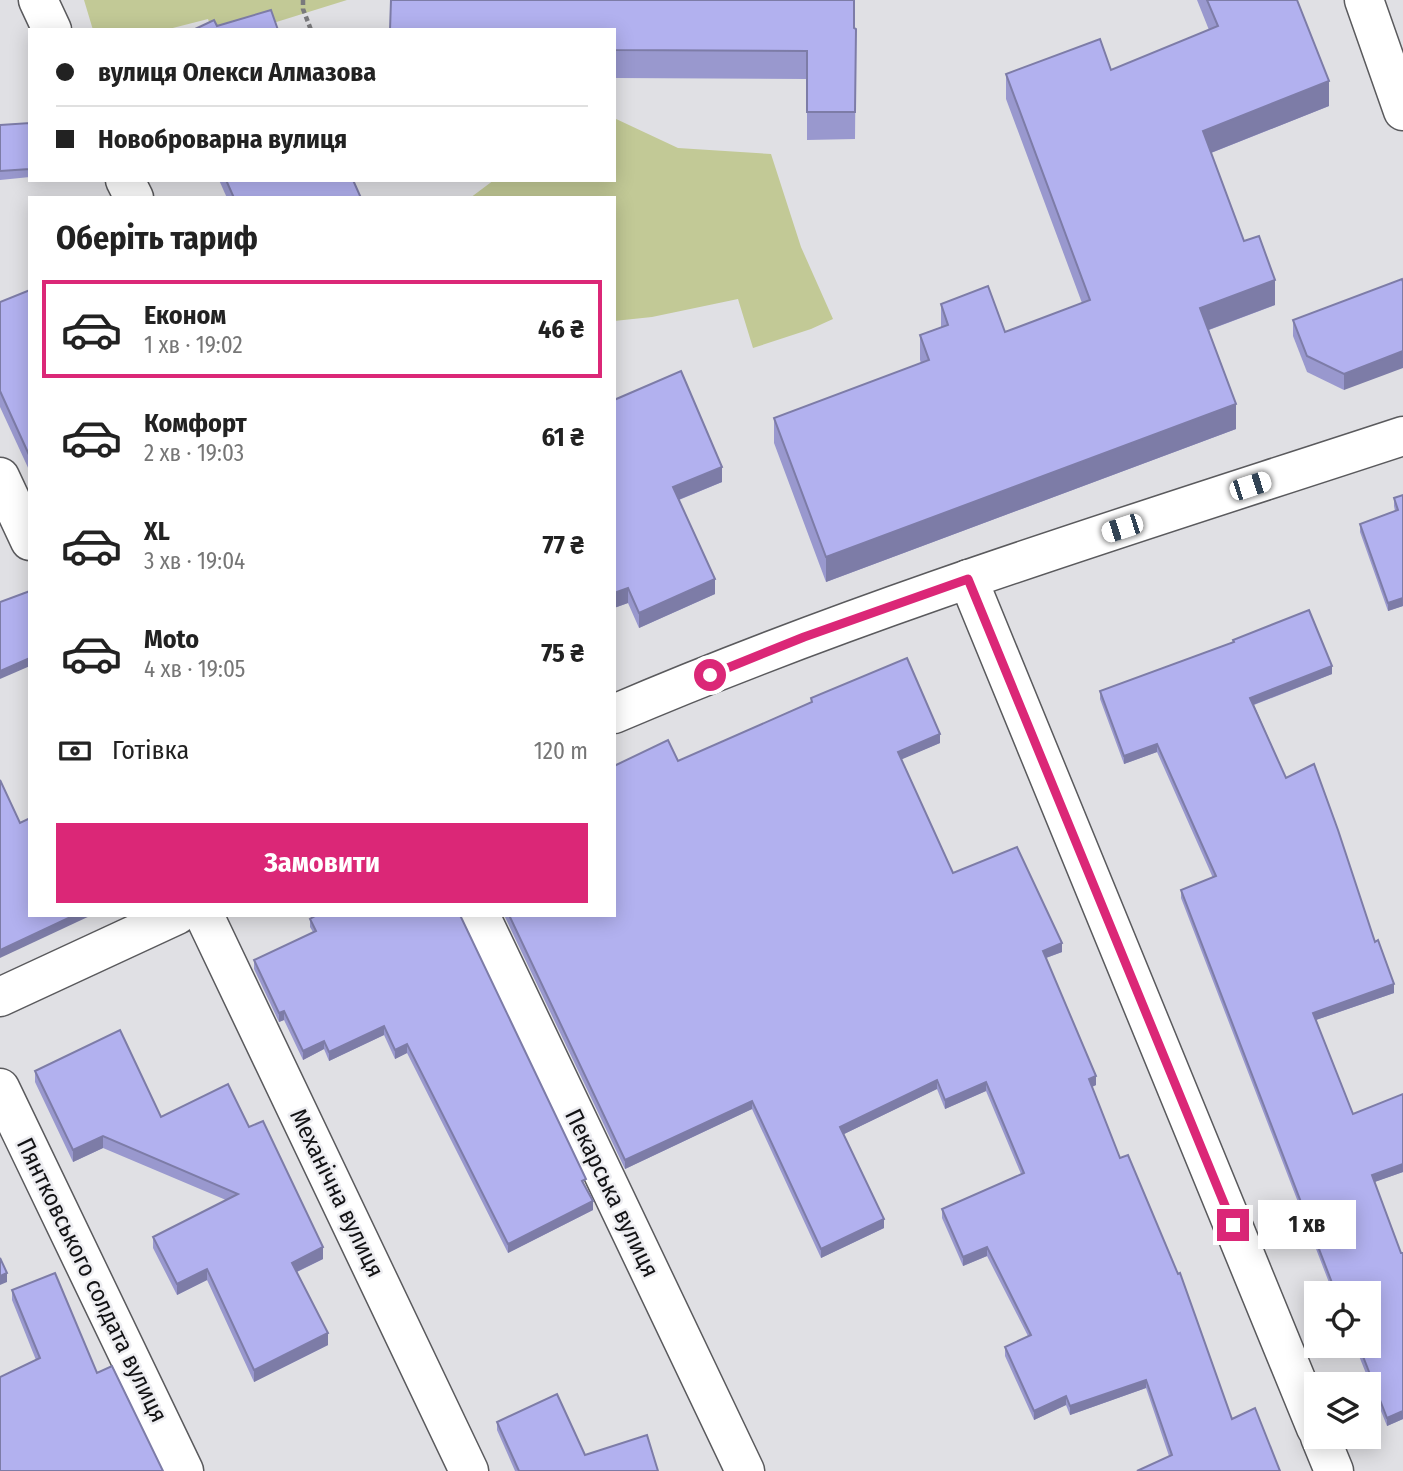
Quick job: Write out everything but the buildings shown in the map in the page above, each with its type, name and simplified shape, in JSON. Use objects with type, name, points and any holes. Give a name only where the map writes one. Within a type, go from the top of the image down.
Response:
[{"type":"street","points":[[38,0],[51,28]]},
{"type":"street","points":[[1364,0],[1403,111]]},
{"type":"street","points":[[616,713],[804,637],[968,579],[1403,436]]},
{"type":"street","points":[[0,477],[28,537]]},
{"type":"street","points":[[968,579],[1304,1399]]},
{"type":"street","points":[[0,997],[173,917]]},
{"type":"street","name":"Механічна вулиця","points":[[205,917],[469,1471]]},
{"type":"street","name":"Пекарська вулиця","points":[[481,917],[745,1471]]},
{"type":"street","name":"Пянтковського солдата вулиця","points":[[0,1088],[184,1471]]},
{"type":"street","points":[[1325,1449],[1334,1471]]},
{"type":"path","points":[[303,0],[303,9],[310,28]]},
{"type":"green space","points":[[84,0],[347,0],[257,28],[211,28],[208,19],[173,28],[92,28]]},
{"type":"green space","points":[[616,119],[678,148],[771,154],[801,247],[833,319],[753,348],[738,299],[652,317],[616,321],[616,196],[473,196],[491,182],[616,182]]},
{"type":"route","points":[[710,675],[804,637],[968,579],[1233,1225]]}]
